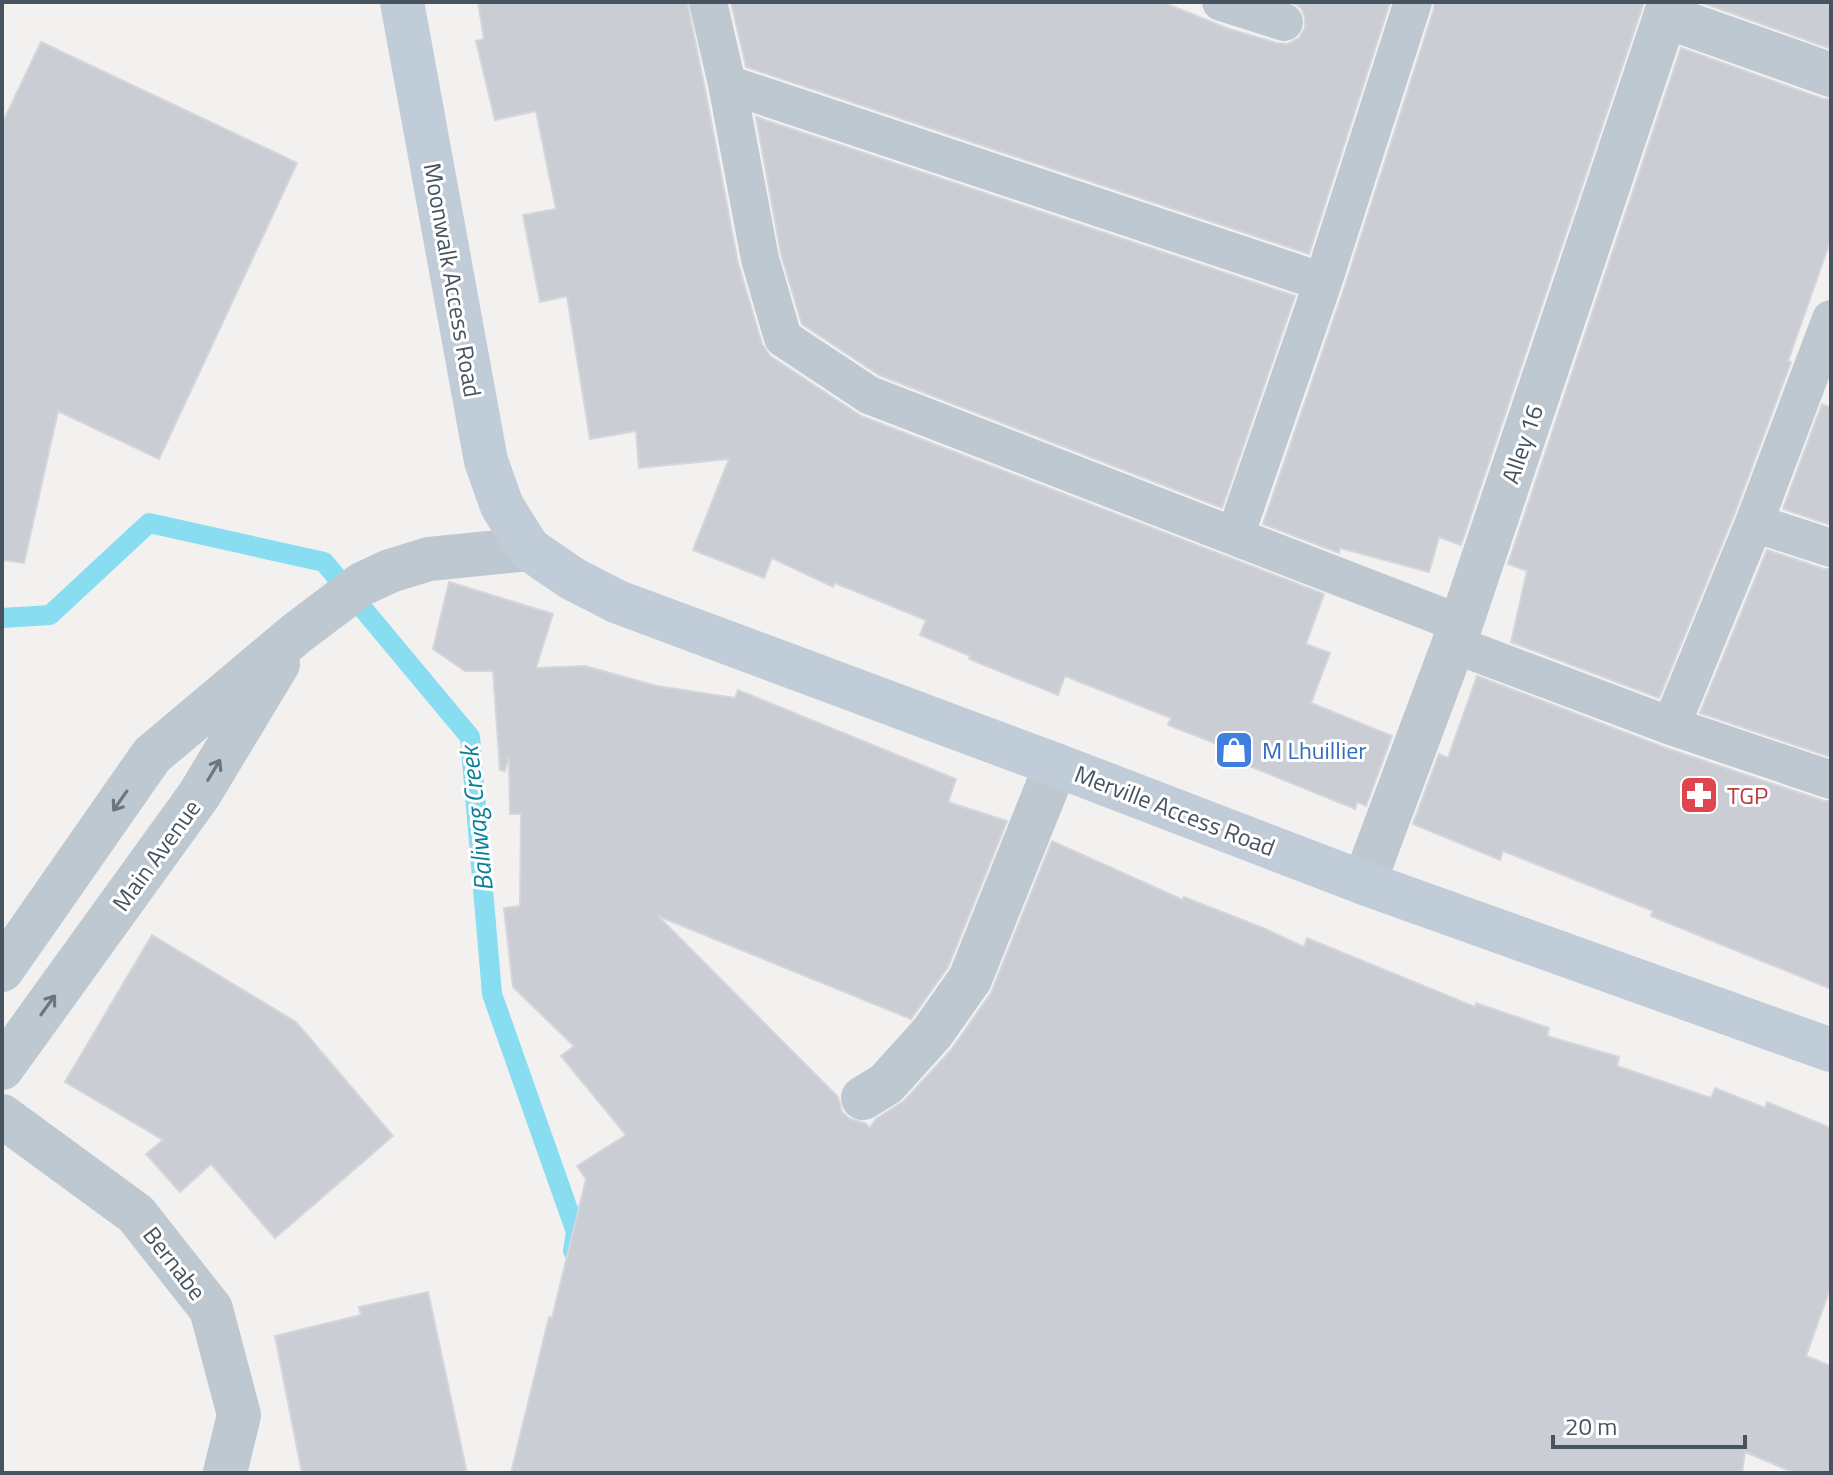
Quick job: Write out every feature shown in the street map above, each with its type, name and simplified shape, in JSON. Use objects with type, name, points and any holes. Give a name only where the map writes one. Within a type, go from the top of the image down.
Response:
[{"type":"street","name":"Moonwalk Access Road","points":[[402,2],[486,461],[502,506],[529,549]]},
{"type":"street","points":[[1668,9],[1831,75]]},
{"type":"street","name":"Alley 16","points":[[1364,883],[1457,634],[1668,9]]},
{"type":"street","name":"Main Avenue","points":[[2,970],[152,755],[297,633],[362,584],[390,571],[429,559],[529,549]]},
{"type":"street","name":"Merville Access Road","points":[[529,549],[573,579],[618,602],[1364,883],[1831,1050]]},
{"type":"street","name":"Main Avenue","points":[[2,1068],[199,795],[297,633]]},
{"type":"street","points":[[863,1098],[886,1084],[932,1033],[970,979],[1056,765]]},
{"type":"street","name":"Bernabe","points":[[2,1116],[136,1214],[211,1309],[239,1415],[225,1473]]},
{"type":"lane","points":[[708,2],[760,259],[783,338],[869,395],[1235,536],[1671,726],[1831,780]]},
{"type":"lane","points":[[1221,2],[1284,22]]},
{"type":"lane","points":[[1235,536],[1323,282],[1413,2]]},
{"type":"lane","points":[[727,84],[1323,282]]},
{"type":"lane","points":[[1671,726],[1754,523],[1831,319]]},
{"type":"lane","points":[[1754,523],[1831,548]]},
{"type":"building","points":[[478,2],[687,2],[738,263],[762,344],[770,356],[861,416],[1324,594],[1306,644],[1330,653],[1311,703],[1392,736],[1366,806],[1357,802],[1355,809],[1227,757],[1230,749],[1168,725],[1171,718],[1065,676],[1058,695],[969,659],[970,656],[920,635],[926,620],[835,583],[833,587],[772,558],[764,578],[693,550],[729,459],[639,468],[636,431],[590,439],[567,296],[540,302],[523,215],[556,209],[536,111],[495,120],[476,41],[484,39]]},
{"type":"building","points":[[731,2],[1162,2],[1229,29],[1288,44],[1299,38],[1305,28],[1301,8],[1292,2],[1390,2],[1309,254],[746,67]]},
{"type":"building","points":[[1434,2],[1644,2],[1461,545],[1439,537],[1429,572],[1340,548],[1339,553],[1263,524],[1344,289]]},
{"type":"building","points":[[1700,2],[1831,2],[1831,44],[1829,48]]},
{"type":"building","points":[[41,42],[297,163],[159,459],[58,411],[24,563],[2,560],[2,124]]},
{"type":"building","points":[[1681,48],[1823,99],[1831,99],[1831,239],[1788,361],[1791,362],[1734,515],[1659,698],[1511,642],[1527,571],[1508,564]]},
{"type":"building","points":[[756,117],[1295,296],[1222,508],[879,375],[802,324],[781,254]]},
{"type":"building","points":[[1822,404],[1831,408],[1831,525],[1783,509]]},
{"type":"building","points":[[1767,550],[1831,569],[1831,757],[1700,713]]},
{"type":"building","points":[[449,582],[553,614],[536,668],[585,666],[657,686],[735,698],[738,690],[956,779],[948,802],[1007,821],[948,967],[911,1019],[658,916],[838,1097],[842,1112],[870,1128],[876,1119],[904,1101],[951,1050],[991,993],[1052,841],[1183,900],[1184,897],[1304,947],[1307,938],[1475,1007],[1476,1003],[1549,1028],[1547,1036],[1619,1057],[1617,1066],[1711,1098],[1715,1088],[1765,1108],[1767,1102],[1831,1128],[1831,1286],[1806,1356],[1831,1366],[1831,1473],[1795,1473],[1745,1452],[1742,1473],[511,1473],[586,1179],[577,1166],[626,1135],[561,1056],[574,1046],[513,987],[504,908],[520,906],[521,814],[510,814],[509,757],[505,771],[500,770],[493,671],[465,671],[433,649]]},
{"type":"building","points":[[1477,676],[1663,747],[1831,801],[1831,989],[1651,916],[1653,911],[1503,851],[1500,860],[1413,824],[1439,754],[1448,758]]},
{"type":"building","points":[[152,935],[296,1022],[393,1136],[275,1238],[211,1164],[180,1192],[146,1154],[163,1140],[65,1082]]},
{"type":"building","points":[[428,1292],[467,1473],[302,1473],[275,1336],[361,1315],[359,1307]]},
{"type":"waterway","name":"Baliwag Creek","points":[[2,618],[50,615],[149,523],[324,562],[470,737],[492,994],[576,1232],[573,1251]]},
{"type":"place","name":"M Lhuillier","points":[[1234,750]]},
{"type":"place","name":"TGP","points":[[1699,795]]}]
